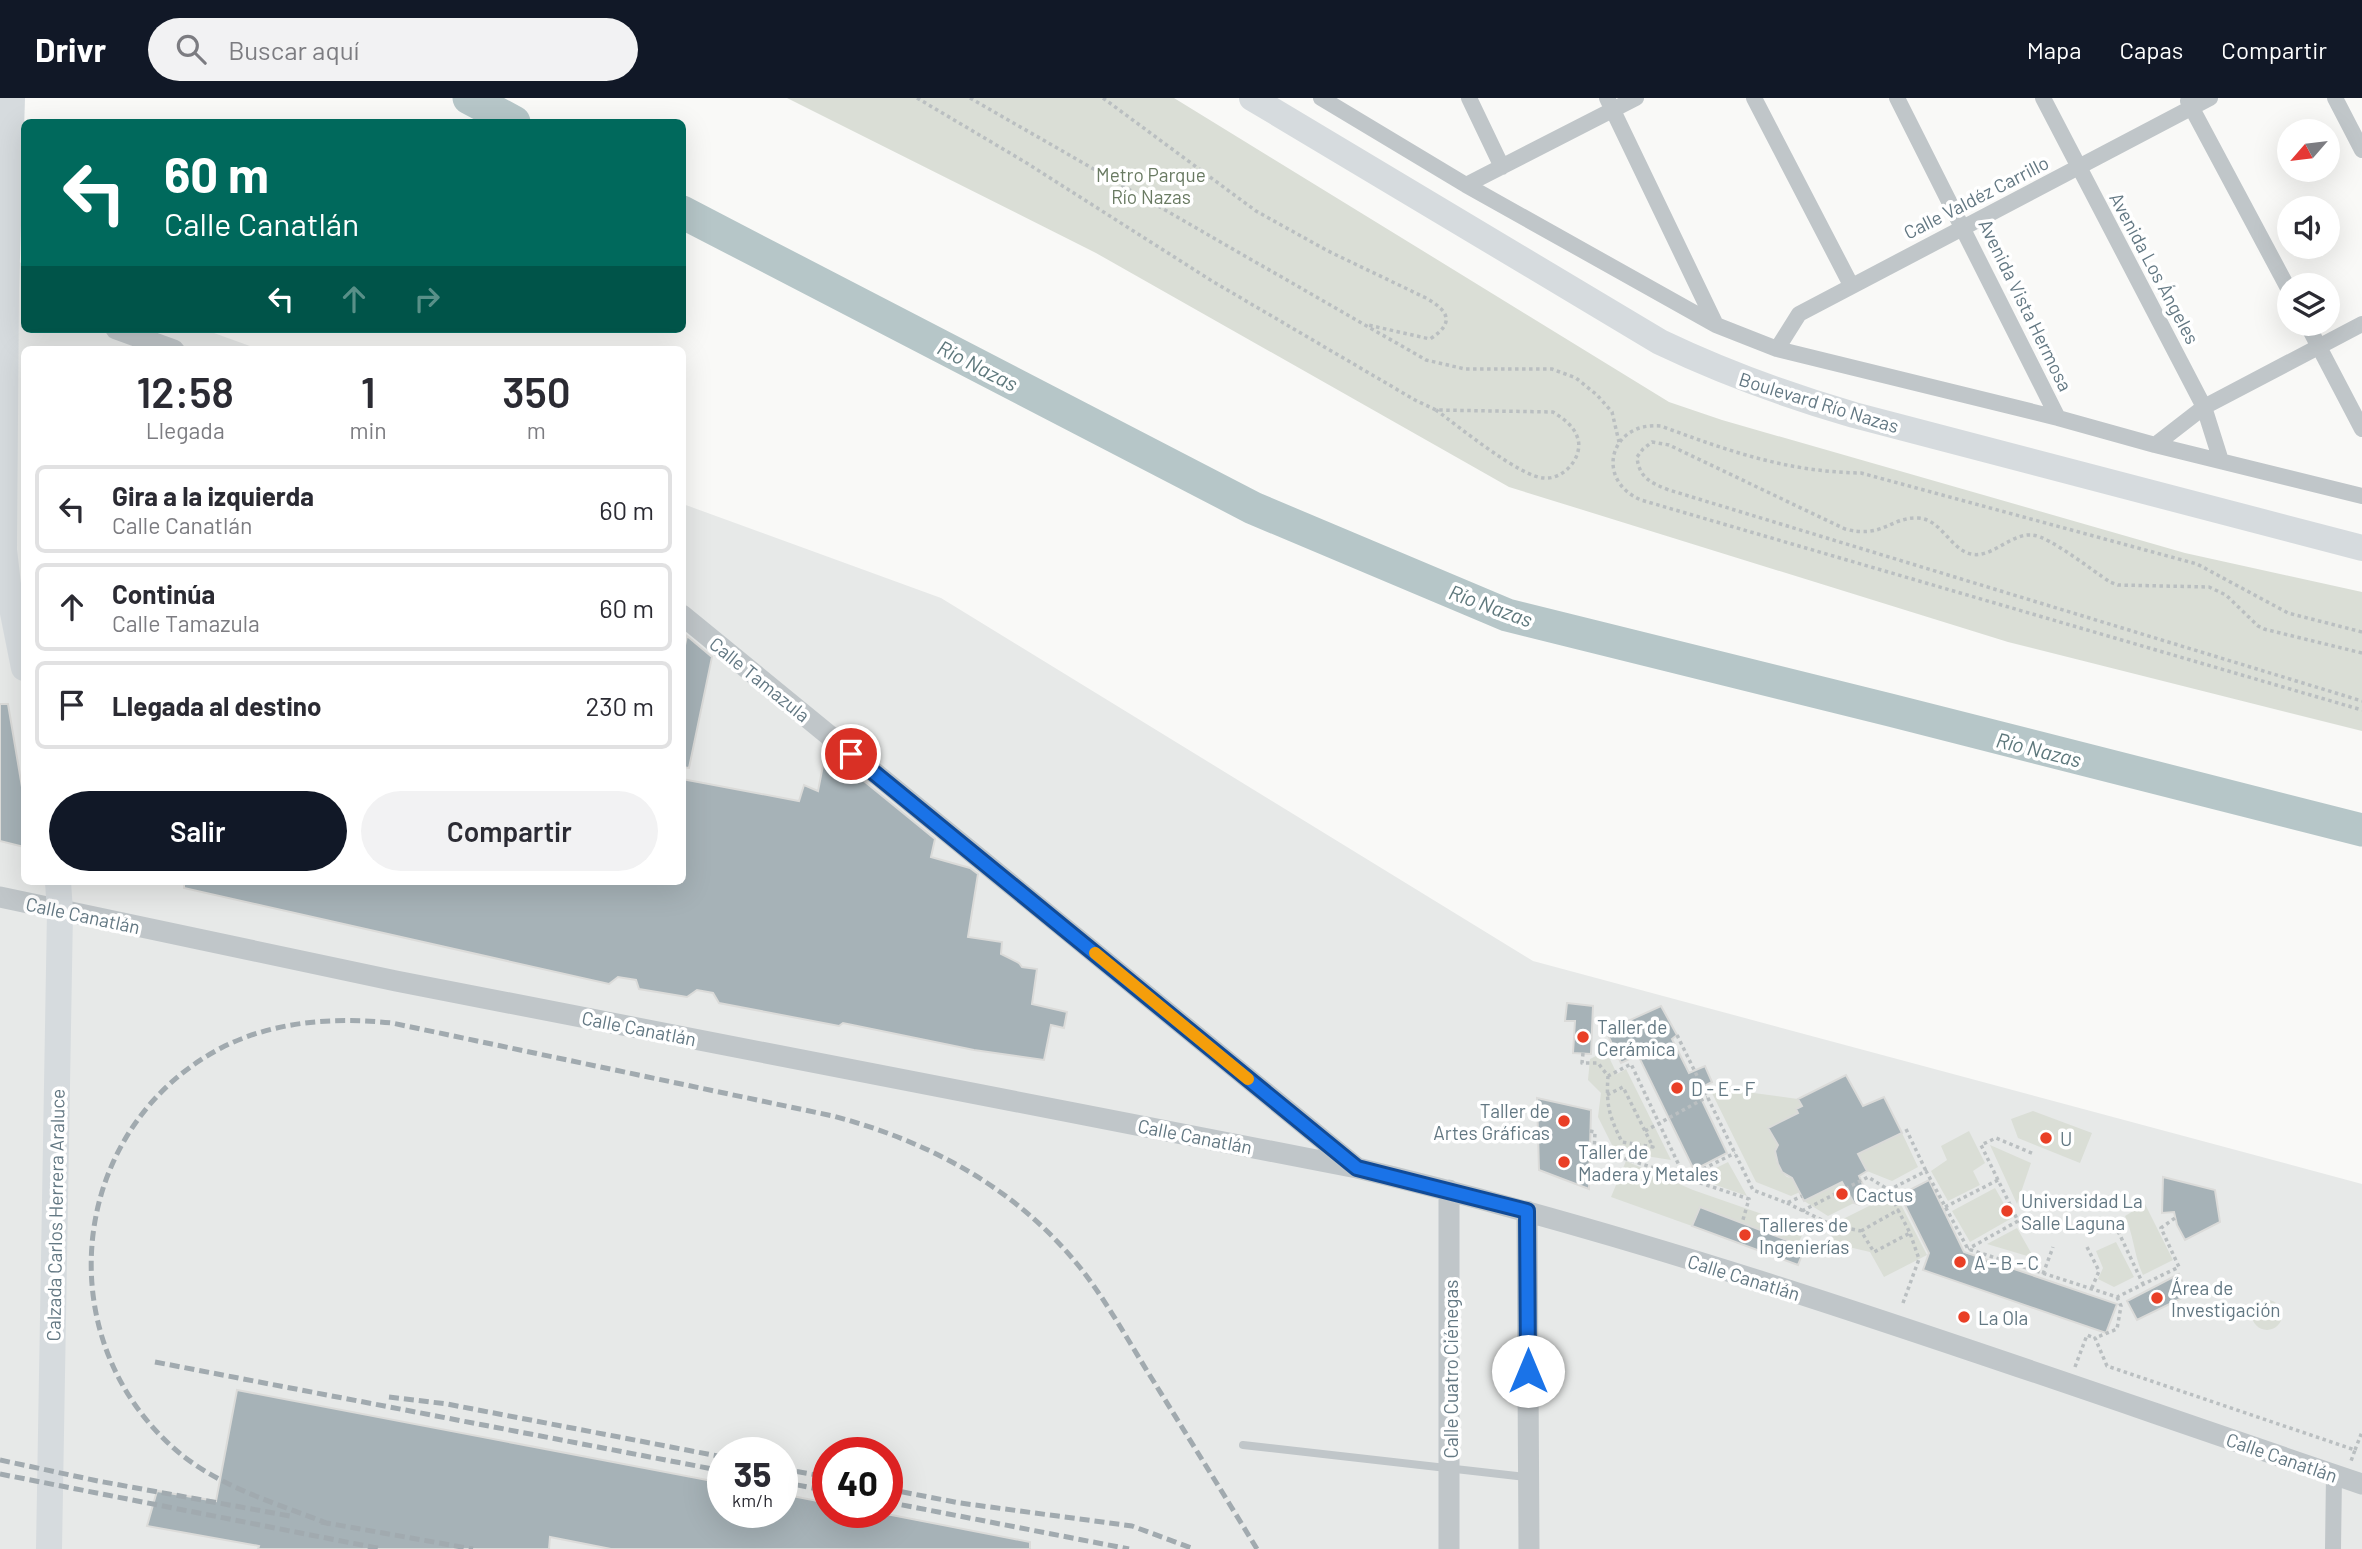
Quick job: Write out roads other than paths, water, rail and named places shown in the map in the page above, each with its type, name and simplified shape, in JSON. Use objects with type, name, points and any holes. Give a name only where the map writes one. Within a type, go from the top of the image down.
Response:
[{"type":"main road","points":[[12,98],[4,550],[21,653]]},
{"type":"main road","name":"Boulevard Río Nazas","points":[[1252,98],[1660,342],[1720,370],[1786,395],[1854,415],[2362,548]]},
{"type":"main road","name":"Calzada Carlos Herrera Araluce","points":[[50,1549],[60,911],[58,885]]},
{"type":"street","name":"Boulevard Río Nazas","points":[[1321,98],[1466,185],[1716,326],[1777,349],[2362,496]]},
{"type":"street","points":[[1469,98],[1502,167]]},
{"type":"street","points":[[1466,185],[1609,104],[1636,98]]},
{"type":"street","points":[[1754,98],[1851,285]]},
{"type":"street","name":"Avenida Vista Hermosa","points":[[1897,98],[2058,418]]},
{"type":"street","name":"Avenida Los Ángeles","points":[[2043,98],[2204,407],[2221,461]]},
{"type":"street","name":"Calle Valdéz Carrillo","points":[[1777,349],[1799,314],[2078,168],[2189,103],[2210,98]]},
{"type":"street","points":[[2335,98],[2362,150]]},
{"type":"street","points":[[2189,103],[2280,273]]},
{"type":"street","points":[[1609,104],[1716,326]]},
{"type":"street","points":[[2155,445],[2204,407],[2362,324]]},
{"type":"street","points":[[127,333],[163,346]]},
{"type":"street","points":[[2314,336],[2362,429]]},
{"type":"street","name":"Calle Tamazula","points":[[686,618],[1357,1168]]},
{"type":"street","name":"Calle Canatlán","points":[[0,897],[396,981],[1357,1168],[1449,1190],[1527,1211],[1883,1321],[2341,1470],[2362,1484]]},
{"type":"street","name":"Calle Cuatro Ciénegas","points":[[1449,1190],[1449,1549]]},
{"type":"street","points":[[1527,1211],[1529,1549]]},
{"type":"street","points":[[2333,1549],[2341,1470]]},
{"type":"lane","points":[[1243,1445],[1529,1477]]},
{"type":"waterway","name":"Río Nazas","points":[[469,98],[508,119]]},
{"type":"waterway","name":"Río Nazas","points":[[686,214],[1253,508],[1507,615],[2362,830]]},
{"type":"railway","points":[[329,1524],[242,1490],[201,1469],[165,1440],[127,1393],[103,1341],[92,1286],[94,1230],[108,1176],[134,1126],[172,1082],[221,1048],[262,1032],[304,1023],[370,1021],[392,1023],[833,1116],[904,1140],[970,1172],[1030,1215],[1082,1270],[1257,1549]]},
{"type":"railway","points":[[155,1362],[707,1468]]},
{"type":"railway","points":[[389,1397],[447,1404],[707,1454]]},
{"type":"railway","points":[[0,1460],[290,1516]]},
{"type":"railway","points":[[798,1472],[812,1474]]},
{"type":"railway","points":[[0,1474],[382,1549]]},
{"type":"railway","points":[[798,1485],[812,1488]]},
{"type":"railway","points":[[903,1492],[960,1503],[1132,1526],[1194,1549]]},
{"type":"railway","points":[[903,1505],[1129,1549]]},
{"type":"railway","points":[[321,1522],[473,1549]]},
{"type":"place","name":"Taller de Cerámica","points":[[1583,1037]]},
{"type":"place","name":"D - E - F","points":[[1677,1088]]},
{"type":"place","name":"Taller de Artes Gráficas","points":[[1564,1121]]},
{"type":"place","name":"U","points":[[2046,1138]]},
{"type":"place","name":"Taller de Madera y Metales","points":[[1564,1162]]},
{"type":"place","name":"Cactus","points":[[1842,1194]]},
{"type":"place","name":"Universidad La Salle Laguna","points":[[2007,1211]]},
{"type":"place","name":"Talleres de Ingenierías","points":[[1745,1235]]},
{"type":"place","name":"A - B - C","points":[[1960,1262]]},
{"type":"place","name":"Área de Investigación","points":[[2157,1298]]},
{"type":"place","name":"La Ola","points":[[1964,1317]]},
{"type":"park label","name":"Metro Parque Río Nazas","points":[[1151,185]]}]
